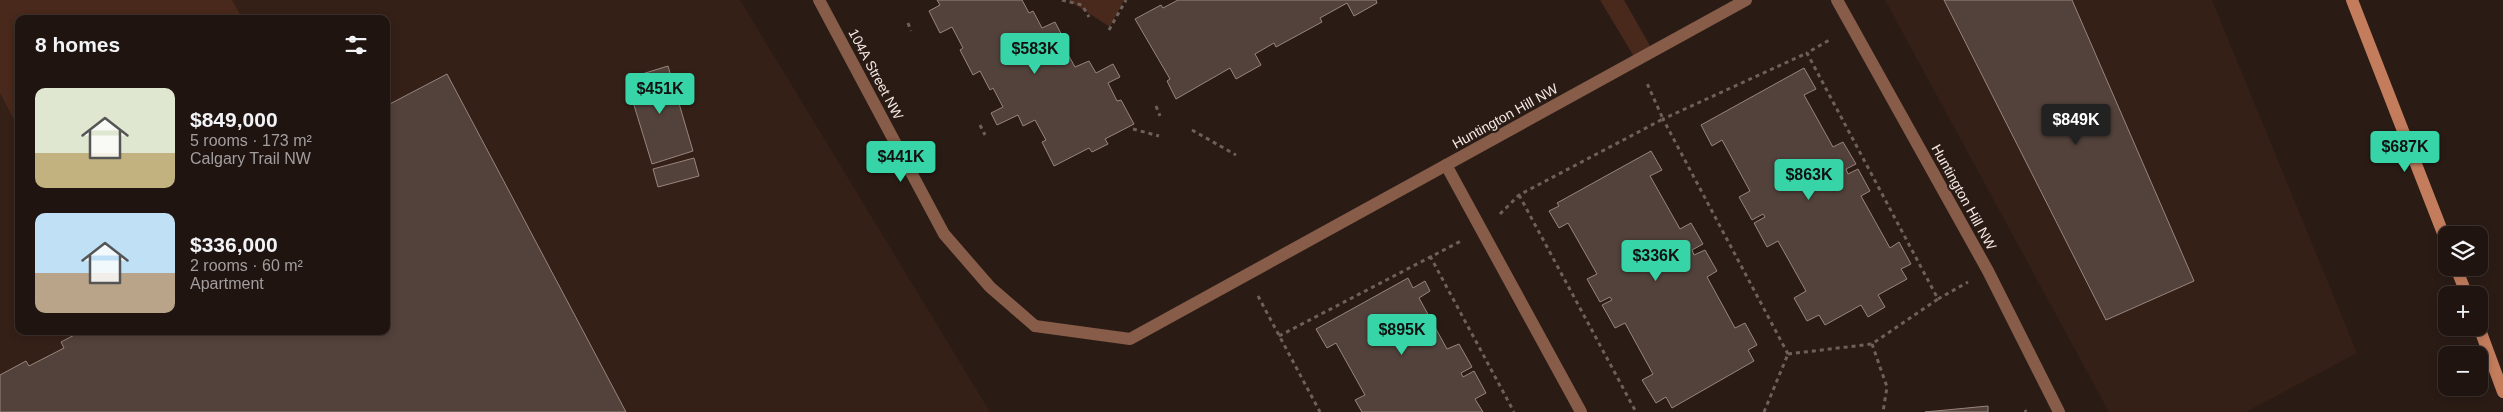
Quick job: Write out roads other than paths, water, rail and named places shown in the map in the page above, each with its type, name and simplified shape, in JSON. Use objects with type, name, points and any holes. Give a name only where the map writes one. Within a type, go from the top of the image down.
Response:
[{"type":"main road","points":[[2352,0],[2440,226]]},
{"type":"main road","points":[[2482,336],[2503,392]]},
{"type":"street","name":"104A Street NW","points":[[819,0],[944,234],[990,287],[1035,326],[1130,339],[1446,165]]},
{"type":"street","name":"Huntington Hill NW","points":[[1581,412],[1446,165],[1746,0]]},
{"type":"street","name":"Huntington Hill NW","points":[[1837,0],[1988,271],[2059,412]]}]
